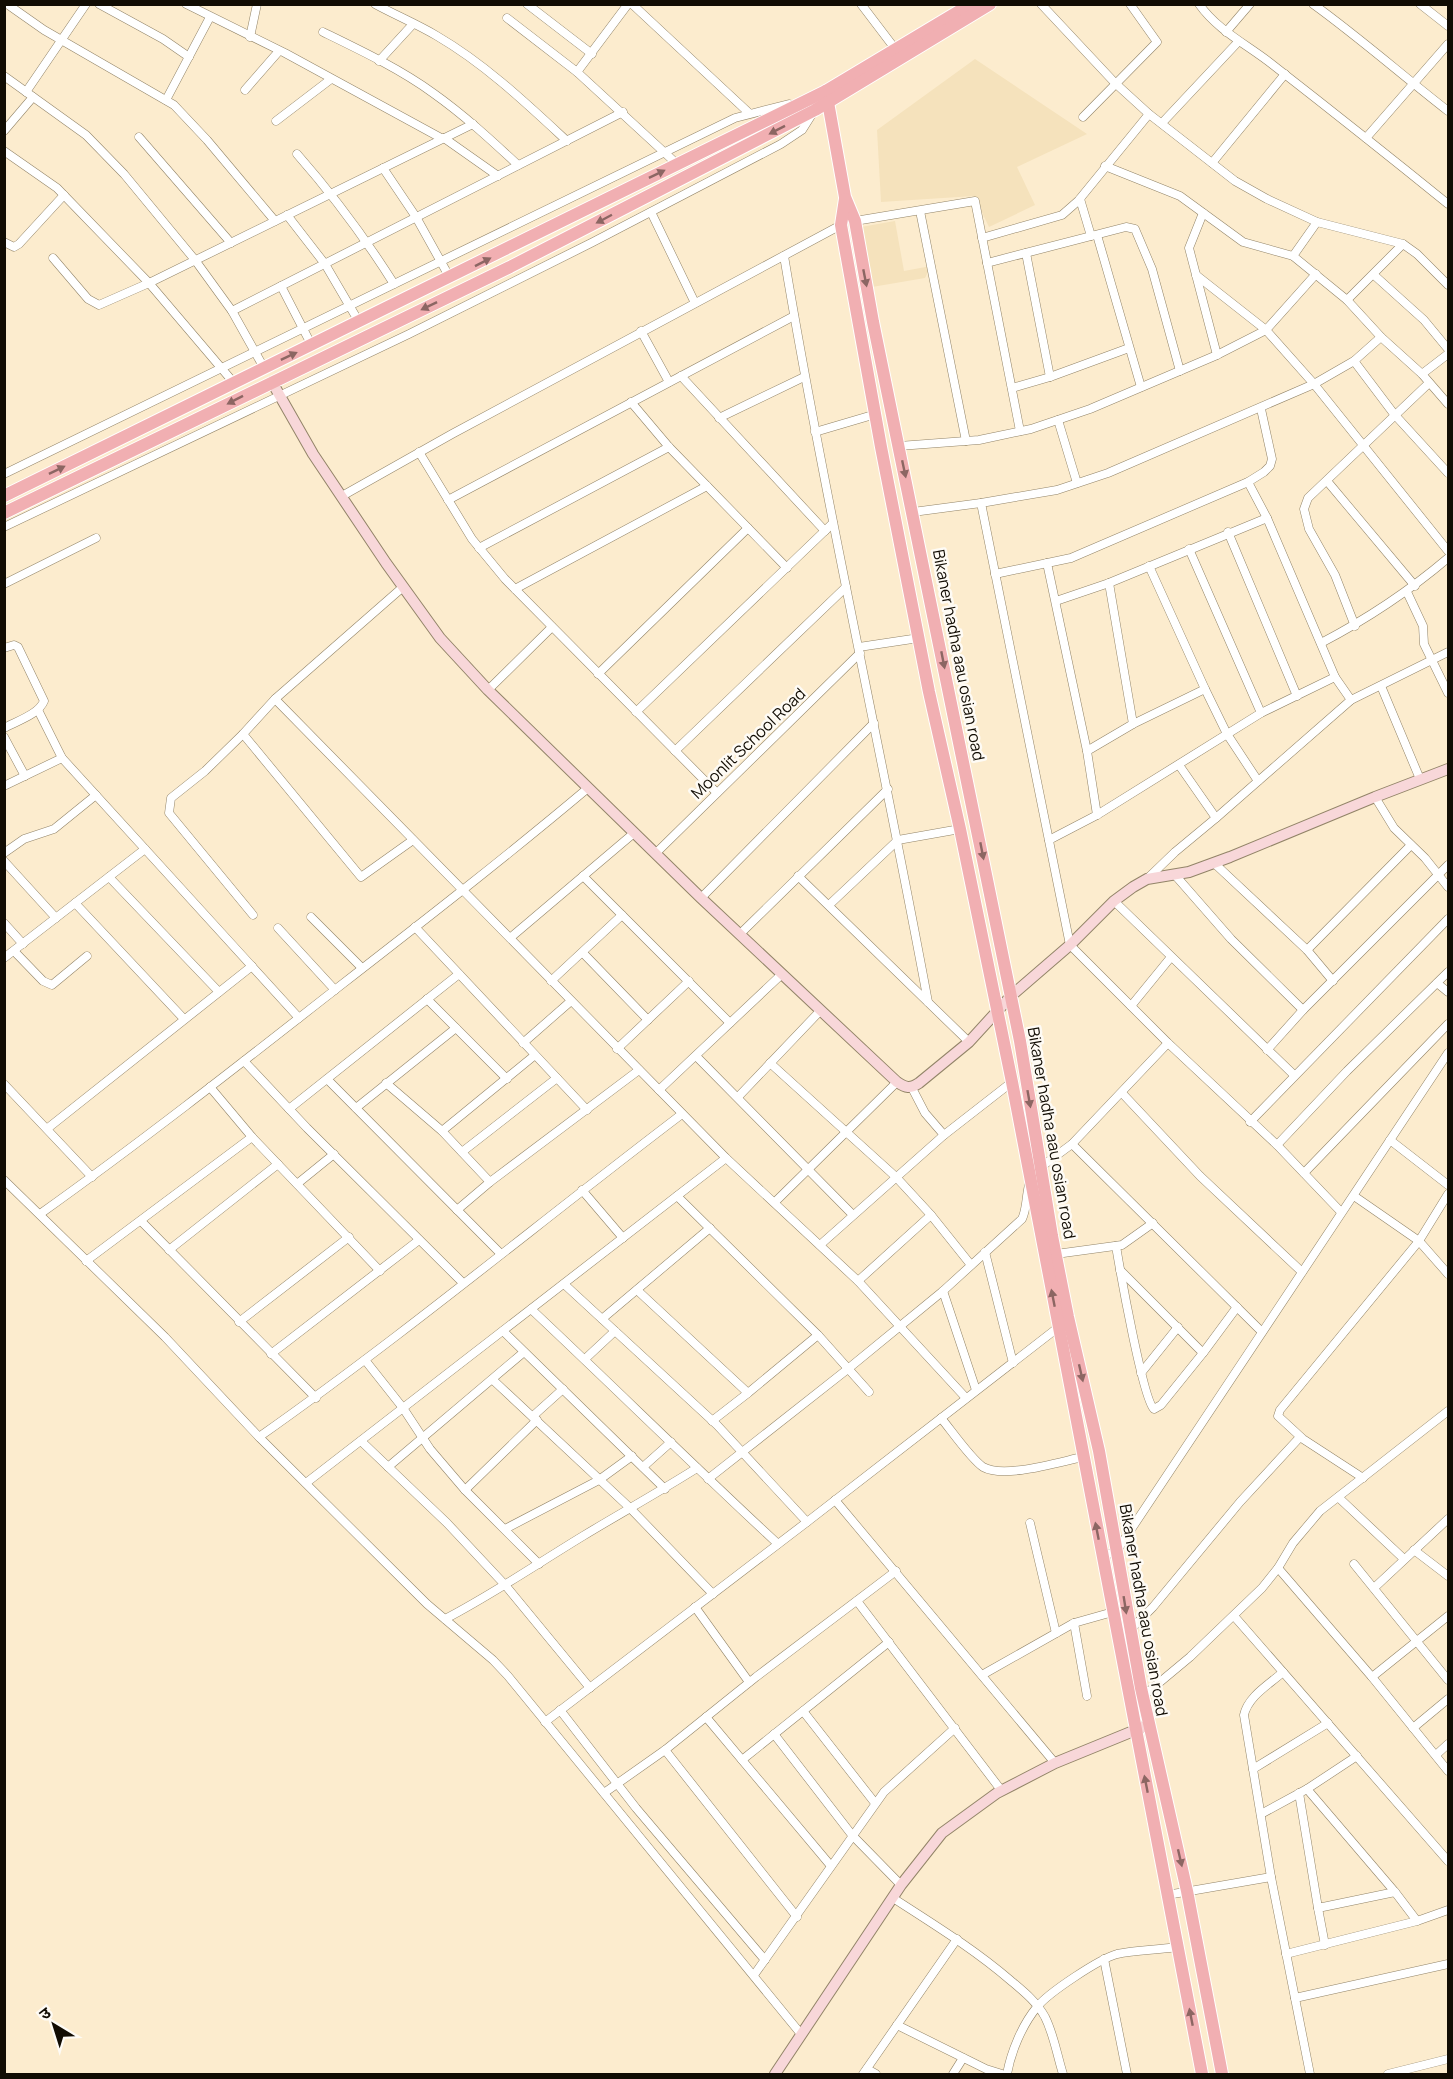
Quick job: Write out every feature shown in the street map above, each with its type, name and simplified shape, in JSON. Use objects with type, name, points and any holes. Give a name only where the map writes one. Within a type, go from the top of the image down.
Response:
[{"type":"main road","points":[[4,513],[74,486],[272,382],[510,267],[815,110],[827,97],[896,50],[971,4]]},
{"type":"main road","points":[[4,496],[450,278],[677,164],[827,97],[990,4]]},
{"type":"main road","name":"Bikaner hadha aau osian road","points":[[827,97],[845,197],[855,221],[1011,996],[1056,1254],[1083,1457],[1202,2074]]},
{"type":"main road","name":"Bikaner hadha aau osian road","points":[[845,197],[841,225],[929,692],[960,829],[1031,1178],[1064,1323],[1098,1451],[1148,1725],[1187,1891],[1222,2074]]},
{"type":"main road","points":[[1152,1815],[1168,1810]]},
{"type":"street","points":[[7,4],[62,40],[174,105],[207,140],[275,221]]},
{"type":"street","points":[[4,131],[86,4]]},
{"type":"street","points":[[99,4],[164,39],[189,57]]},
{"type":"street","points":[[186,4],[444,138],[498,176]]},
{"type":"street","points":[[250,37],[257,4]]},
{"type":"street","points":[[375,4],[437,36],[477,63],[521,98],[567,141]]},
{"type":"street","points":[[527,4],[592,54]]},
{"type":"street","points":[[577,72],[630,4],[749,113]]},
{"type":"street","points":[[861,4],[896,50]]},
{"type":"street","points":[[1041,4],[1115,83],[1149,114],[1235,181],[1317,222],[1403,244],[1417,254],[1449,285]]},
{"type":"street","points":[[1083,117],[1157,42],[1130,4]]},
{"type":"street","points":[[1199,4],[1206,14],[1238,42],[1260,54],[1449,204]]},
{"type":"street","points":[[1226,32],[1250,4]]},
{"type":"street","points":[[1314,4],[1449,111]]},
{"type":"street","points":[[1420,4],[1449,26]]},
{"type":"street","points":[[166,100],[210,17]]},
{"type":"street","points":[[507,18],[577,72],[677,164]]},
{"type":"street","points":[[379,61],[413,24]]},
{"type":"street","points":[[323,32],[432,92],[473,124],[518,165]]},
{"type":"street","points":[[1162,123],[1238,42]]},
{"type":"street","points":[[1366,138],[1449,44]]},
{"type":"street","points":[[245,90],[279,51]]},
{"type":"street","points":[[1212,163],[1285,74]]},
{"type":"street","points":[[4,76],[86,135],[124,174],[195,260],[232,311],[264,368]]},
{"type":"street","points":[[276,121],[330,79]]},
{"type":"street","points":[[4,474],[735,117],[827,97]]},
{"type":"street","points":[[4,527],[74,486],[279,395],[409,334],[651,212],[781,144],[802,130],[815,110]]},
{"type":"street","points":[[232,311],[623,112]]},
{"type":"street","points":[[982,238],[1062,215],[1080,199],[1149,114]]},
{"type":"street","points":[[52,258],[88,298],[99,304],[149,283],[473,124]]},
{"type":"street","points":[[139,137],[179,186],[231,243]]},
{"type":"street","points":[[4,151],[64,195],[149,283],[234,383]]},
{"type":"street","points":[[297,154],[331,193],[367,242],[393,284]]},
{"type":"street","points":[[1105,166],[1180,196],[1243,242],[1293,256],[1347,300],[1449,404]]},
{"type":"street","points":[[383,168],[416,217],[450,278]]},
{"type":"street","points":[[4,242],[14,247],[20,244],[64,195]]},
{"type":"street","points":[[1080,199],[1094,236],[1141,387]]},
{"type":"street","points":[[855,221],[920,212],[975,201],[1020,431]]},
{"type":"street","points":[[651,212],[695,303]]},
{"type":"street","points":[[920,212],[966,441]]},
{"type":"street","points":[[1203,213],[1189,248],[1217,355]]},
{"type":"street","points":[[287,215],[325,264],[359,322]]},
{"type":"street","points":[[1293,256],[1317,222]]},
{"type":"street","points":[[342,496],[641,331],[841,225]]},
{"type":"street","points":[[987,263],[1126,227],[1135,229],[1152,269],[1180,370]]},
{"type":"street","points":[[1347,300],[1403,244]]},
{"type":"street","points":[[1026,253],[1050,377]]},
{"type":"street","points":[[784,256],[804,377],[888,789],[928,1002]]},
{"type":"street","points":[[899,446],[966,441],[1020,431],[1090,409],[1217,355],[1266,330],[1316,274]]},
{"type":"street","points":[[1196,275],[1266,330],[1314,384],[1449,551]]},
{"type":"street","points":[[1374,275],[1424,320],[1449,349]]},
{"type":"street","points":[[281,286],[312,346]]},
{"type":"street","points":[[448,500],[794,316]]},
{"type":"street","points":[[641,331],[669,382]]},
{"type":"street","points":[[913,512],[1057,490],[1108,473],[1261,409],[1314,384],[1354,361],[1382,337]]},
{"type":"street","points":[[1012,388],[1130,348]]},
{"type":"street","points":[[1422,374],[1449,354]]},
{"type":"street","points":[[1354,361],[1394,414],[1449,473]]},
{"type":"street","points":[[681,376],[825,531]]},
{"type":"street","points":[[719,418],[804,377]]},
{"type":"street","points":[[272,382],[313,454],[440,638],[488,690],[700,898],[819,1011],[897,1082],[906,1087],[912,1088],[969,1042],[1011,996],[1070,945],[1114,901],[1147,879],[1175,852],[1351,700],[1449,652]]},
{"type":"street","points":[[1355,626],[1335,575],[1309,529],[1304,509],[1308,498],[1429,382]]},
{"type":"street","points":[[631,402],[669,447],[787,568]]},
{"type":"street","points":[[995,574],[1071,558],[1248,482],[1264,472],[1270,466],[1272,459],[1261,409]]},
{"type":"street","points":[[815,432],[876,414]]},
{"type":"street","points":[[1058,420],[1077,483]]},
{"type":"street","points":[[479,548],[669,447]]},
{"type":"street","points":[[419,452],[479,548],[515,589],[717,793]]},
{"type":"street","points":[[1327,481],[1415,585]]},
{"type":"street","points":[[1248,482],[1267,518],[1335,677],[1351,700]]},
{"type":"street","points":[[515,589],[707,486]]},
{"type":"street","points":[[981,503],[1070,945],[1168,1043],[1277,1145],[1341,1212]]},
{"type":"street","points":[[1056,601],[1109,583],[1228,532],[1267,518]]},
{"type":"street","points":[[636,712],[833,523]]},
{"type":"street","points":[[598,674],[748,528]]},
{"type":"street","points":[[1228,532],[1297,696]]},
{"type":"street","points":[[4,584],[96,538]]},
{"type":"street","points":[[1189,549],[1261,712]]},
{"type":"street","points":[[1321,644],[1355,626],[1407,592],[1449,558]]},
{"type":"street","points":[[1047,563],[1087,751],[1097,815]]},
{"type":"street","points":[[1441,564],[1449,572]]},
{"type":"street","points":[[1149,566],[1227,734],[1258,781]]},
{"type":"street","points":[[1109,583],[1133,724]]},
{"type":"street","points":[[253,915],[169,813],[171,798],[205,771],[275,699],[403,587]]},
{"type":"street","points":[[675,751],[846,587]]},
{"type":"street","points":[[1407,592],[1423,626],[1424,644],[1449,693]]},
{"type":"street","points":[[488,690],[552,627]]},
{"type":"street","points":[[859,650],[919,638]]},
{"type":"street","points":[[4,648],[14,645],[21,651],[43,696],[43,705],[38,710],[4,728]]},
{"type":"street","name":"Moonlit School Road","points":[[656,853],[859,650]]},
{"type":"street","points":[[1049,840],[1097,815],[1261,712],[1335,677]]},
{"type":"street","points":[[1381,686],[1420,779]]},
{"type":"street","points":[[1087,751],[1133,724],[1205,689]]},
{"type":"street","points":[[275,699],[726,1158],[776,1202],[858,1281],[966,1398]]},
{"type":"street","points":[[38,710],[62,758],[299,1018]]},
{"type":"street","points":[[700,898],[874,723]]},
{"type":"street","points":[[243,734],[361,877],[413,840]]},
{"type":"street","points":[[4,737],[24,776]]},
{"type":"street","points":[[4,786],[62,758]]},
{"type":"street","points":[[1179,765],[1216,818]]},
{"type":"street","points":[[1147,879],[1175,875],[1214,863],[1449,768]]},
{"type":"street","points":[[40,1214],[92,1178],[244,1061],[463,890],[588,788]]},
{"type":"street","points":[[740,934],[888,789]]},
{"type":"street","points":[[4,853],[24,839],[54,829],[96,795]]},
{"type":"street","points":[[1375,797],[1394,828],[1449,887]]},
{"type":"street","points":[[829,905],[898,840],[960,829]]},
{"type":"street","points":[[510,938],[634,833]]},
{"type":"street","points":[[1307,950],[1411,846]]},
{"type":"street","points":[[4,958],[145,849]]},
{"type":"street","points":[[4,861],[56,918]]},
{"type":"street","points":[[1214,863],[1307,950],[1333,981]]},
{"type":"street","points":[[1267,1050],[1303,1010],[1380,935],[1438,873],[1449,865]]},
{"type":"street","points":[[1175,875],[1231,939],[1303,1010]]},
{"type":"street","points":[[583,876],[730,1023]]},
{"type":"street","points":[[798,876],[969,1042]]},
{"type":"street","points":[[109,877],[219,992]]},
{"type":"street","points":[[1114,901],[1294,1076]]},
{"type":"street","points":[[75,903],[184,1019]]},
{"type":"street","points":[[551,981],[622,915]]},
{"type":"street","points":[[311,917],[363,968]]},
{"type":"street","points":[[1250,1122],[1449,919]]},
{"type":"street","points":[[4,923],[23,944]]},
{"type":"street","points":[[415,927],[587,1110]]},
{"type":"street","points":[[278,928],[334,990]]},
{"type":"street","points":[[14,951],[43,981],[52,985],[87,956]]},
{"type":"street","points":[[583,953],[648,1020]]},
{"type":"street","points":[[1131,1005],[1171,957]]},
{"type":"street","points":[[48,1128],[252,966]]},
{"type":"street","points":[[1277,1145],[1347,1071],[1449,972]]},
{"type":"street","points":[[289,1109],[459,974]]},
{"type":"street","points":[[659,1090],[782,974]]},
{"type":"street","points":[[617,1049],[689,981]]},
{"type":"street","points":[[1437,983],[1449,992]]},
{"type":"street","points":[[428,999],[507,1079]]},
{"type":"street","points":[[523,1043],[571,1001]]},
{"type":"street","points":[[738,1097],[819,1011]]},
{"type":"street","points":[[1304,1173],[1449,1024]]},
{"type":"street","points":[[356,1107],[456,1028]]},
{"type":"street","points":[[1041,1167],[1072,1144],[1168,1043]]},
{"type":"street","points":[[1102,1556],[1116,1552],[1449,1053]]},
{"type":"street","points":[[442,1131],[536,1055]]},
{"type":"street","points":[[696,1056],[853,1215]]},
{"type":"street","points":[[244,1061],[463,1283]]},
{"type":"street","points":[[770,1063],[848,1131],[896,1177],[932,1215],[971,1265]]},
{"type":"street","points":[[458,1210],[490,1182],[639,1071]]},
{"type":"street","points":[[462,1152],[557,1078]]},
{"type":"street","points":[[327,1079],[501,1254]]},
{"type":"street","points":[[776,1202],[897,1082]]},
{"type":"street","points":[[820,1245],[944,1135],[1012,1082]]},
{"type":"street","points":[[386,1083],[442,1131],[490,1182]]},
{"type":"street","points":[[4,1084],[48,1128],[92,1178]]},
{"type":"street","points":[[210,1087],[252,1137],[381,1271]]},
{"type":"street","points":[[912,1088],[925,1113],[944,1135]]},
{"type":"street","points":[[1122,1093],[1200,1176],[1302,1272]]},
{"type":"street","points":[[260,1437],[316,1398],[682,1114]]},
{"type":"street","points":[[86,1262],[252,1137]]},
{"type":"street","points":[[1390,1140],[1449,1185]]},
{"type":"street","points":[[1072,1144],[1262,1332]]},
{"type":"street","points":[[297,1184],[334,1154]]},
{"type":"street","points":[[306,1483],[726,1158]]},
{"type":"street","points":[[169,1250],[278,1164]]},
{"type":"street","points":[[708,1479],[943,1291],[1022,1218],[1031,1178]]},
{"type":"street","points":[[4,1180],[165,1337],[260,1437],[427,1604],[450,1616],[493,1660],[610,1789],[759,1967],[801,2034]]},
{"type":"street","points":[[582,1190],[623,1238]]},
{"type":"street","points":[[1363,1478],[1300,1437],[1278,1416],[1280,1410],[1419,1241],[1449,1194]]},
{"type":"street","points":[[677,1196],[818,1335],[869,1392]]},
{"type":"street","points":[[1354,1196],[1419,1241],[1449,1274]]},
{"type":"street","points":[[858,1281],[932,1215]]},
{"type":"street","points":[[141,1221],[316,1398]]},
{"type":"street","points":[[1056,1254],[1122,1245],[1153,1223]]},
{"type":"street","points":[[602,1319],[710,1228]]},
{"type":"street","points":[[239,1322],[349,1238]]},
{"type":"street","points":[[271,1354],[419,1240]]},
{"type":"street","points":[[1116,1246],[1149,1404],[1154,1409],[1203,1353],[1237,1307]]},
{"type":"street","points":[[985,1252],[1013,1363]]},
{"type":"street","points":[[1120,1270],[1203,1353]]},
{"type":"street","points":[[564,1284],[712,1421],[807,1522]]},
{"type":"street","points":[[637,1290],[748,1393]]},
{"type":"street","points":[[943,1291],[976,1390]]},
{"type":"street","points":[[531,1310],[778,1544]]},
{"type":"street","points":[[547,1720],[1064,1323]]},
{"type":"street","points":[[1142,1373],[1178,1328]]},
{"type":"street","points":[[502,1331],[664,1489]]},
{"type":"street","points":[[585,1359],[615,1331]]},
{"type":"street","points":[[712,1421],[818,1335]]},
{"type":"street","points":[[388,1467],[524,1352]]},
{"type":"street","points":[[365,1360],[403,1408],[423,1439],[465,1490],[539,1564]]},
{"type":"street","points":[[493,1380],[630,1508],[713,1594]]},
{"type":"street","points":[[465,1490],[563,1389]]},
{"type":"street","points":[[1130,1702],[1143,1697],[1262,1588],[1278,1568],[1293,1543],[1320,1511],[1449,1411]]},
{"type":"street","points":[[940,1418],[981,1465],[991,1470],[1006,1471],[1035,1467],[1083,1457]]},
{"type":"street","points":[[1130,1630],[1153,1607],[1240,1502],[1300,1437]]},
{"type":"street","points":[[361,1441],[447,1523],[506,1586],[590,1688]]},
{"type":"street","points":[[643,1467],[671,1442]]},
{"type":"street","points":[[505,1529],[599,1480],[632,1456]]},
{"type":"street","points":[[450,1616],[506,1586],[697,1468]]},
{"type":"street","points":[[1338,1497],[1404,1559]]},
{"type":"street","points":[[835,1500],[1054,1763]]},
{"type":"street","points":[[1374,1588],[1449,1519]]},
{"type":"street","points":[[1030,1523],[1056,1633]]},
{"type":"street","points":[[1414,1550],[1449,1576]]},
{"type":"street","points":[[1354,1564],[1449,1680]]},
{"type":"street","points":[[1278,1568],[1449,1771]]},
{"type":"street","points":[[610,1789],[665,1750],[749,1682],[896,1571]]},
{"type":"street","points":[[857,1601],[1001,1790]]},
{"type":"street","points":[[695,1607],[749,1682]]},
{"type":"street","points":[[982,1675],[1074,1623],[1113,1612]]},
{"type":"street","points":[[1234,1616],[1449,1861]]},
{"type":"street","points":[[1372,1677],[1449,1616]]},
{"type":"street","points":[[1074,1623],[1087,1696]]},
{"type":"street","points":[[742,1760],[889,1642]]},
{"type":"street","points":[[1284,1672],[1251,1700],[1244,1715],[1271,1877],[1310,2074]]},
{"type":"street","points":[[1413,1728],[1449,1699]]},
{"type":"street","points":[[802,1711],[875,1803]]},
{"type":"street","points":[[559,1712],[610,1789],[759,1967]]},
{"type":"street","points":[[706,1717],[831,1866]]},
{"type":"street","points":[[1253,1769],[1328,1723]]},
{"type":"street","points":[[775,2074],[901,1885],[942,1833],[1001,1790],[1054,1763],[1148,1725]]},
{"type":"street","points":[[759,1967],[797,1917],[884,1792],[955,1728]]},
{"type":"street","points":[[774,1734],[852,1835],[901,1885]]},
{"type":"street","points":[[1436,1755],[1449,1744]]},
{"type":"street","points":[[665,1750],[797,1917]]},
{"type":"street","points":[[1261,1814],[1307,1789],[1357,1756]]},
{"type":"street","points":[[1307,1789],[1417,1921]]},
{"type":"street","points":[[1299,1793],[1325,1945]]},
{"type":"street","points":[[1167,1895],[1271,1877]]},
{"type":"street","points":[[1318,1908],[1395,1892]]},
{"type":"street","points":[[893,1898],[957,1939],[994,1967],[1038,2006],[1053,2037],[1063,2074]]},
{"type":"street","points":[[1286,1954],[1417,1921],[1449,1910]]},
{"type":"street","points":[[876,2074],[865,2072],[957,1939]]},
{"type":"street","points":[[1007,2074],[1011,2058],[1030,2016],[1038,2006],[1074,1978],[1104,1959],[1117,1954],[1177,1947]]},
{"type":"street","points":[[1104,1959],[1127,2074]]},
{"type":"street","points":[[1295,1998],[1449,1964]]},
{"type":"street","points":[[897,2025],[963,2058],[1002,2074]]},
{"type":"street","points":[[953,2074],[963,2058]]},
{"type":"street","points":[[1388,2074],[1449,2059]]},
{"type":"shaded area","points":[[975,59],[1087,134],[1017,167],[1035,205],[989,227],[974,196],[881,202],[877,130]]},
{"type":"shaded area","points":[[895,221],[904,271],[931,266],[925,278],[872,287],[861,227]]}]
